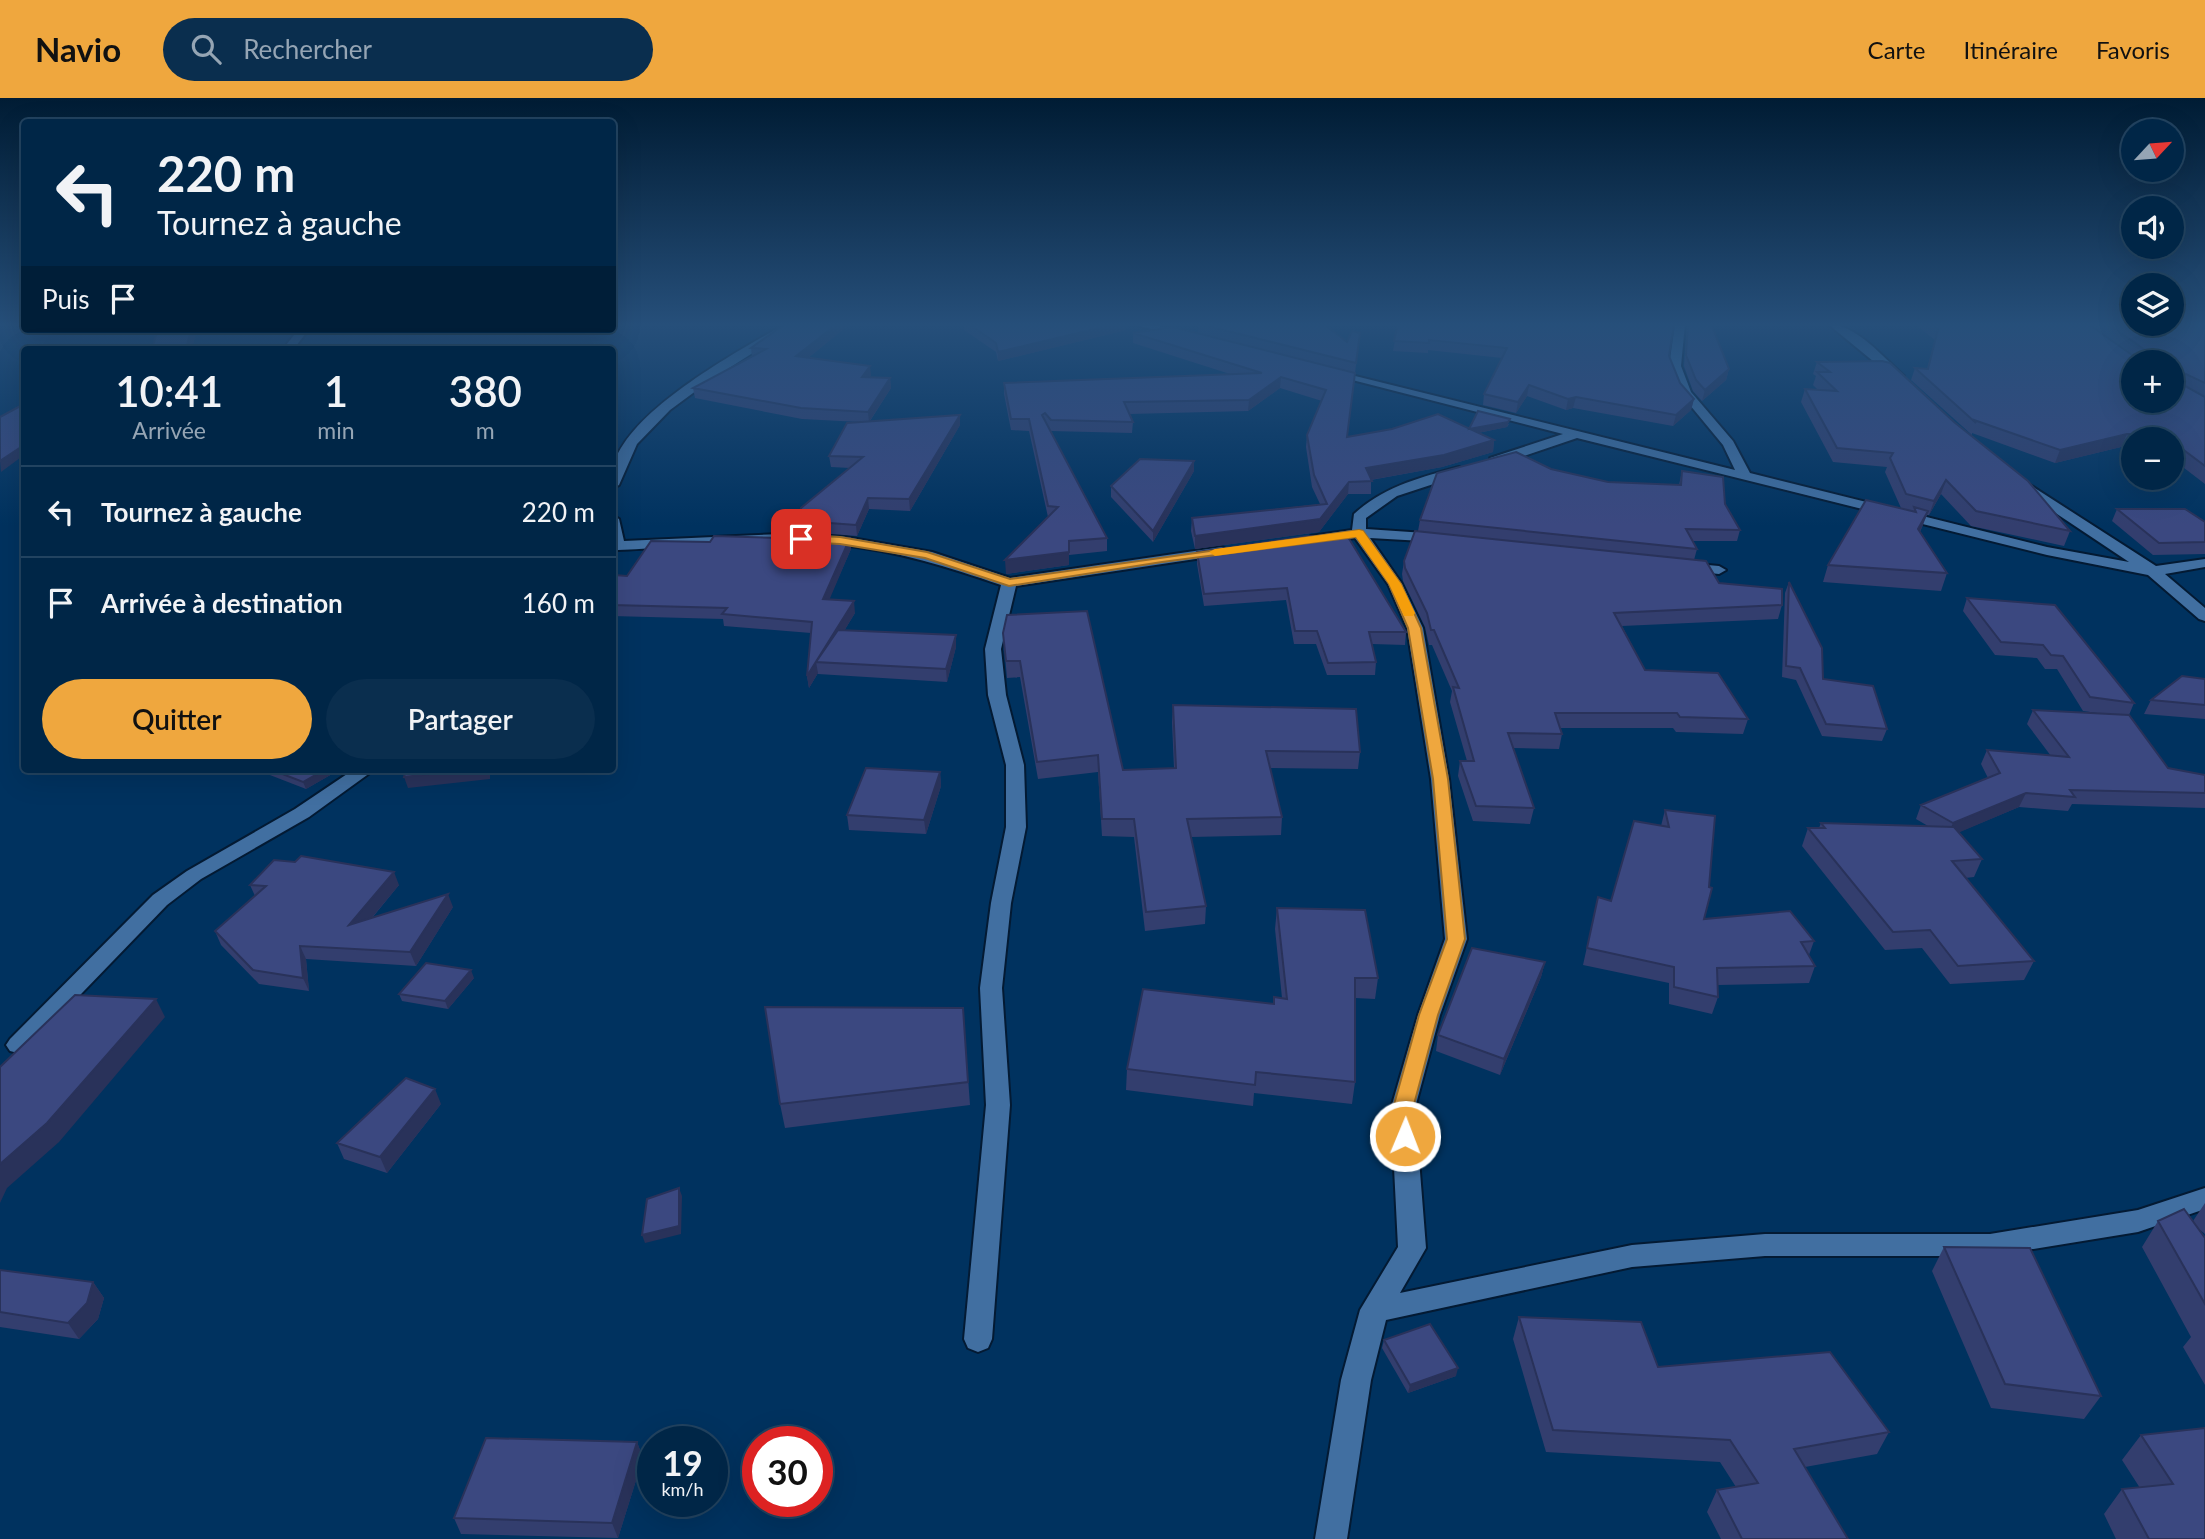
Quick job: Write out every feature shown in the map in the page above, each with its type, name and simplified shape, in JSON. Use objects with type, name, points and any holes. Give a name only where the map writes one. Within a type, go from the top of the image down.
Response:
[{"type":"street","points":[[616,476],[631,443],[659,414],[689,391]]},
{"type":"street","points":[[1402,391],[2047,551],[2153,570],[2205,563]]},
{"type":"street","points":[[1685,391],[1729,444],[1745,477]]},
{"type":"street","points":[[1331,1539],[1356,1380],[1374,1310],[1412,1248],[1403,1108],[1429,1015],[1456,939],[1440,779],[1415,628],[1395,584],[1359,533],[1359,517],[1371,504],[1405,488],[1523,453],[1573,435]]},
{"type":"street","points":[[2012,478],[2153,570],[2205,616]]},
{"type":"street","points":[[1298,542],[1359,533],[1465,540]]},
{"type":"street","points":[[616,553],[781,538],[840,540],[927,555],[1009,583],[1231,550]]},
{"type":"street","points":[[1666,565],[1719,570]]},
{"type":"street","points":[[978,1339],[998,1105],[991,988],[1001,903],[1016,827],[1014,765],[997,695],[993,649],[1009,583]]},
{"type":"street","points":[[18,1045],[160,900],[194,876],[302,813],[361,773]]},
{"type":"street","points":[[1374,1310],[1632,1256],[1765,1245],[1990,1245],[2138,1221],[2205,1198]]},
{"type":"building","points":[[711,391],[881,391],[868,412],[801,408]]},
{"type":"building","points":[[1006,391],[1261,391],[1249,400],[1124,402],[1133,422],[1051,420],[1045,413],[1042,415],[1107,538],[1069,541],[1069,552],[1005,560],[1058,507],[1048,506],[1029,419],[1011,419]]},
{"type":"building","points":[[1325,391],[1353,391],[1347,437],[1392,429],[1438,414],[1494,440],[1444,455],[1366,468],[1372,481],[1349,482],[1320,519],[1195,536],[1192,518],[1327,504],[1314,475],[1307,435]]},
{"type":"building","points":[[1485,391],[1525,391],[1518,402],[1484,394]]},
{"type":"building","points":[[1546,391],[1687,391],[1694,399],[1676,415],[1576,397],[1568,399]]},
{"type":"building","points":[[1806,391],[1921,391],[1954,422],[2028,481],[2070,531],[1976,511],[1946,480],[1934,501],[1906,494],[1890,458],[1893,453],[1837,448]]},
{"type":"building","points":[[1941,391],[2121,391],[2121,413],[2184,413],[2184,391],[2195,391],[2205,397],[2205,466],[2184,450],[2184,427],[2121,427],[2121,435],[2060,450],[1974,420],[1976,423]]},
{"type":"building","points":[[21,406],[21,447],[0,461],[0,417]]},
{"type":"building","points":[[1478,411],[1510,419],[1508,422],[1469,429]]},
{"type":"building","points":[[960,415],[909,499],[868,498],[856,525],[803,521],[801,508],[863,457],[829,456],[847,423]]},
{"type":"building","points":[[1516,452],[1551,469],[1608,482],[1681,485],[1682,471],[1723,477],[1725,504],[1740,530],[1686,529],[1697,549],[1420,520],[1437,473]]},
{"type":"building","points":[[1140,459],[1194,461],[1153,531],[1111,486]]},
{"type":"building","points":[[1866,500],[1916,512],[1914,507],[1928,511],[1918,529],[1947,573],[1828,565]]},
{"type":"building","points":[[2117,509],[2185,509],[2205,522],[2205,542],[2159,543]]},
{"type":"building","points":[[1415,531],[1706,561],[1719,583],[1782,589],[1782,605],[1614,613],[1645,670],[1718,673],[1748,719],[1680,717],[1677,713],[1555,713],[1562,734],[1508,733],[1534,808],[1476,806],[1460,761],[1474,761],[1453,687],[1459,688],[1405,568],[1404,561]]},
{"type":"building","points":[[714,536],[850,538],[823,599],[854,601],[807,676],[812,622],[722,614],[727,608],[616,605],[616,575],[627,576],[651,541],[710,542]]},
{"type":"building","points":[[1308,536],[1348,537],[1406,632],[1369,632],[1376,662],[1328,663],[1317,631],[1295,631],[1287,588],[1204,594],[1197,552]]},
{"type":"building","points":[[1789,582],[1822,648],[1823,679],[1873,686],[1887,729],[1826,724],[1800,668],[1786,666]]},
{"type":"building","points":[[1967,598],[2055,605],[2134,703],[2090,697],[2063,656],[2051,655],[2043,645],[2001,642]]},
{"type":"building","points":[[1087,611],[1123,770],[1176,768],[1173,705],[1356,709],[1360,752],[1266,751],[1282,817],[1187,819],[1206,906],[1146,912],[1134,819],[1102,819],[1098,755],[1037,762],[1020,661],[1006,661],[1003,633],[1007,615]]},
{"type":"building","points":[[838,630],[956,635],[946,669],[816,662]]},
{"type":"building","points":[[2182,676],[2205,679],[2205,705],[2151,700]]},
{"type":"building","points":[[2033,710],[2129,715],[2168,768],[2205,775],[2205,793],[2070,790],[2075,797],[2026,793],[1953,823],[1921,805],[2000,773],[1987,750],[2069,757]]},
{"type":"building","points":[[866,768],[940,772],[924,820],[847,815]]},
{"type":"building","points":[[280,773],[319,773],[303,782]]},
{"type":"building","points":[[405,773],[438,773],[404,777]]},
{"type":"building","points":[[1665,810],[1715,816],[1709,887],[1712,888],[1704,919],[1790,911],[1814,941],[1801,942],[1815,966],[1717,968],[1718,997],[1674,987],[1674,967],[1587,948],[1598,897],[1611,901],[1634,821],[1669,827]]},
{"type":"building","points":[[1821,823],[1954,827],[1982,859],[1952,861],[2034,961],[1958,966],[1930,930],[1893,932],[1808,828],[1825,828]]},
{"type":"building","points":[[301,856],[394,872],[349,925],[448,894],[410,952],[300,946],[303,978],[253,970],[215,931],[266,886],[250,885],[274,860],[295,862]]},
{"type":"building","points":[[1277,908],[1365,910],[1378,978],[1355,978],[1355,1082],[1256,1072],[1255,1085],[1127,1069],[1143,989],[1274,1004],[1274,997],[1287,999]]},
{"type":"building","points":[[1472,948],[1545,962],[1504,1059],[1438,1035]]},
{"type":"building","points":[[426,963],[471,970],[445,1001],[399,994]]},
{"type":"building","points":[[75,995],[156,999],[47,1123],[0,1164],[0,1067]]},
{"type":"building","points":[[765,1007],[963,1008],[968,1082],[780,1104]]},
{"type":"building","points":[[406,1078],[435,1089],[380,1157],[337,1143]]},
{"type":"building","points":[[679,1188],[679,1226],[642,1235],[647,1199]]},
{"type":"building","points":[[2184,1209],[2205,1238],[2205,1304],[2158,1221]]},
{"type":"building","points":[[1944,1247],[2030,1248],[2101,1396],[2005,1384]]},
{"type":"building","points":[[0,1270],[93,1282],[87,1303],[68,1323],[0,1312]]},
{"type":"building","points":[[1519,1317],[1641,1322],[1658,1367],[1830,1352],[1889,1432],[1794,1449],[1848,1539],[1742,1539],[1717,1490],[1758,1483],[1730,1440],[1553,1430]]},
{"type":"building","points":[[1430,1324],[1458,1368],[1410,1385],[1384,1340]]},
{"type":"building","points":[[2205,1428],[2205,1539],[2149,1539],[2122,1489],[2173,1484],[2141,1435]]},
{"type":"building","points":[[486,1438],[637,1442],[612,1523],[454,1518]]},
{"type":"slow traffic","points":[[1215,552],[1359,533],[1395,584],[1408,613]]},
{"type":"route","points":[[801,539],[840,540],[927,555],[1009,583],[1162,559],[1359,533],[1395,584],[1415,628],[1440,779],[1456,939],[1429,1015],[1403,1108],[1405,1136]]}]
